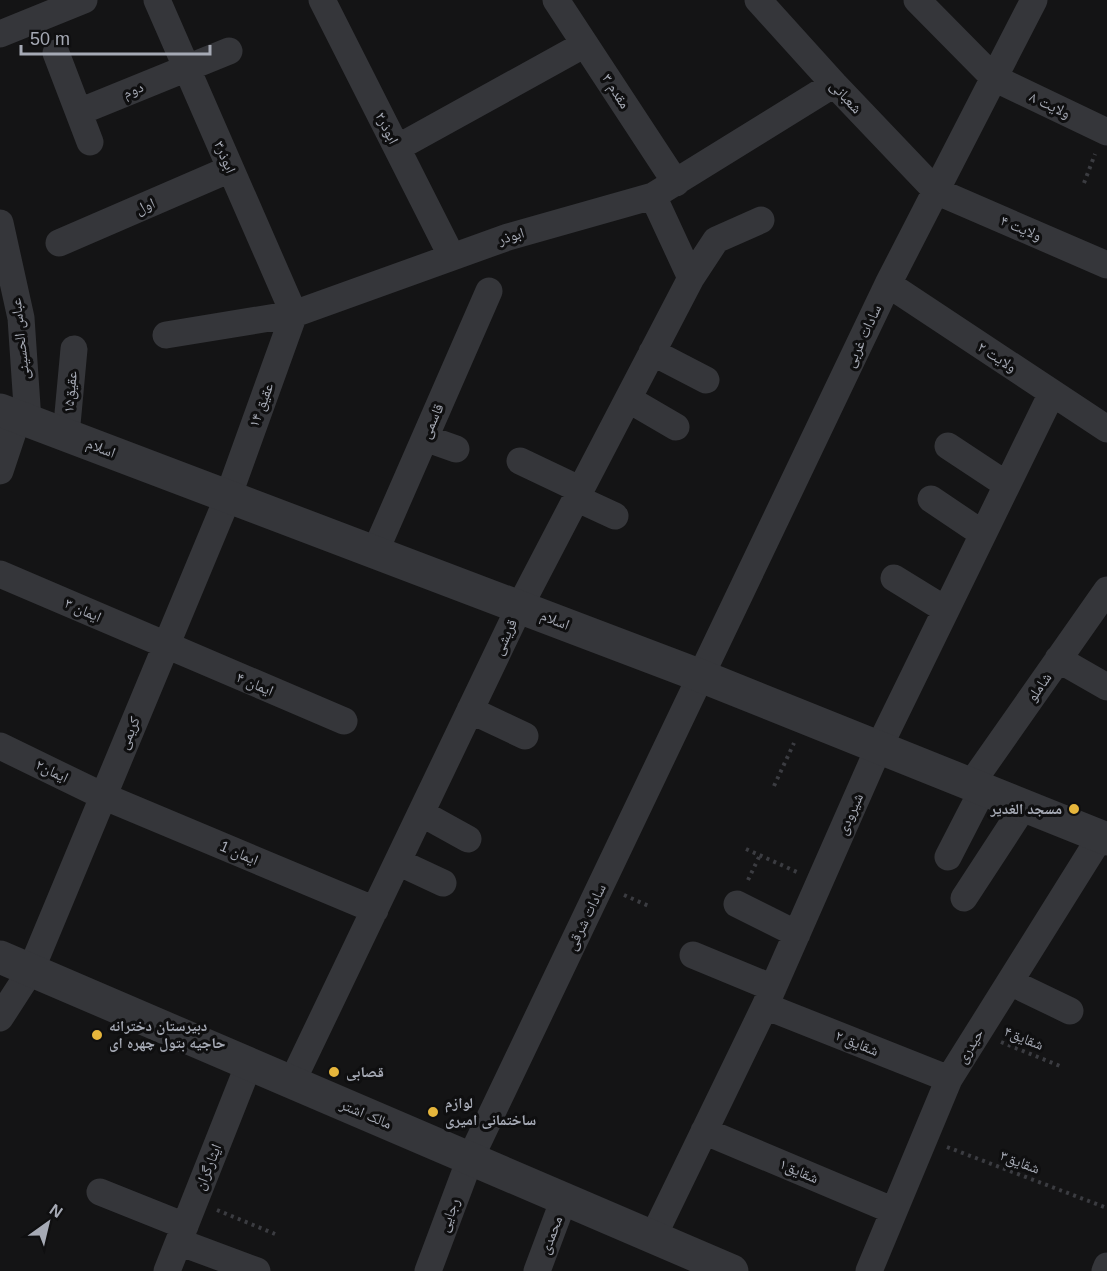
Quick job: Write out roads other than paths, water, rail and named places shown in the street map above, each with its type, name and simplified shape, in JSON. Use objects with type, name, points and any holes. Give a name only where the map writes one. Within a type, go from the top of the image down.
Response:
[{"type":"street","points":[[0,34],[84,0]]},
{"type":"street","name":"ابوذر۳","points":[[157,0],[294,314]]},
{"type":"street","name":"ابوذر۲","points":[[322,0],[452,257]]},
{"type":"street","name":"مقدم ۳","points":[[556,0],[585,44],[664,189]]},
{"type":"street","name":"شعبانی","points":[[758,0],[936,191]]},
{"type":"street","name":"ولایت ۸","points":[[917,0],[994,78],[1107,132]]},
{"type":"street","name":"سادات غربی","points":[[701,676],[888,284],[1034,0]]},
{"type":"street","points":[[397,148],[585,44]]},
{"type":"street","name":"دوم","points":[[79,112],[229,51]]},
{"type":"street","points":[[56,53],[90,142]]},
{"type":"street","name":"ابوذر","points":[[166,335],[294,314],[507,237],[664,189],[834,84]]},
{"type":"street","name":"اول","points":[[59,243],[230,169]]},
{"type":"street","points":[[664,189],[691,278]]},
{"type":"street","name":"ولایت ۴","points":[[936,191],[1107,265]]},
{"type":"street","name":"قریشی","points":[[292,1082],[520,606],[691,278],[716,240],[761,220]]},
{"type":"street","name":"عباس الحسینی","points":[[0,224],[21,318],[16,416]]},
{"type":"street","name":"ولایت ۲","points":[[888,284],[1107,429]]},
{"type":"street","name":"قاسمی","points":[[375,552],[489,291]]},
{"type":"street","name":"عقیق ۱۴","points":[[228,496],[294,314]]},
{"type":"street","name":"عقیق۱۵","points":[[66,435],[74,349]]},
{"type":"street","points":[[652,352],[706,380]]},
{"type":"street","name":"شیرودی","points":[[654,1237],[769,997],[879,747],[1052,393]]},
{"type":"street","points":[[628,399],[676,427]]},
{"type":"street","points":[[0,471],[16,416]]},
{"type":"street","name":"اسلام","points":[[16,416],[701,676],[1104,837]]},
{"type":"street","points":[[425,438],[456,449]]},
{"type":"street","points":[[948,446],[1007,485]]},
{"type":"street","points":[[520,461],[615,516]]},
{"type":"street","name":"کریمی","points":[[0,1018],[31,970],[228,496]]},
{"type":"street","points":[[931,499],[982,534]]},
{"type":"street","name":"ایمان ۳","points":[[0,574],[166,646]]},
{"type":"street","points":[[894,578],[946,610]]},
{"type":"street","name":"شاملو","points":[[948,857],[977,787],[1058,659],[1107,590]]},
{"type":"street","name":"ایمان ۴","points":[[166,646],[344,721]]},
{"type":"street","points":[[1058,659],[1107,687]]},
{"type":"street","name":"سادات شرقی","points":[[470,1159],[701,676]]},
{"type":"street","points":[[470,710],[525,736]]},
{"type":"street","name":"ایمان۲","points":[[0,746],[103,796]]},
{"type":"street","name":"ایمان 1","points":[[103,796],[375,910]]},
{"type":"street","points":[[964,898],[1024,806]]},
{"type":"street","points":[[421,813],[468,839]]},
{"type":"street","name":"حیدری","points":[[869,1271],[949,1079],[1104,837]]},
{"type":"street","points":[[398,862],[443,883]]},
{"type":"street","points":[[742,892],[797,934]]},
{"type":"street","name":"شقایق ۲","points":[[693,955],[769,997],[949,1079]]},
{"type":"street","name":"مالک اشتر","points":[[0,957],[654,1237],[723,1269]]},
{"type":"street","points":[[1010,982],[1070,1011]]},
{"type":"street","name":"ایثارگران","points":[[167,1271],[249,1064]]},
{"type":"street","name":"شقایق۱","points":[[704,1131],[894,1211]]},
{"type":"street","name":"رجایی","points":[[428,1271],[470,1159]]},
{"type":"street","points":[[100,1192],[257,1271]]},
{"type":"street","name":"محمدی","points":[[537,1271],[564,1199]]},
{"type":"street","points":[[1105,1271],[1107,1266]]},
{"type":"place","name":"مسجد الغدیر","points":[[1074,809]]},
{"type":"place","name":"دبیرستان دخترانه حاجیه بتول چهره ای","points":[[97,1035]]},
{"type":"place","name":"قصابی","points":[[334,1072]]},
{"type":"place","name":"لوازم ساختمانی امیری","points":[[433,1112]]}]
